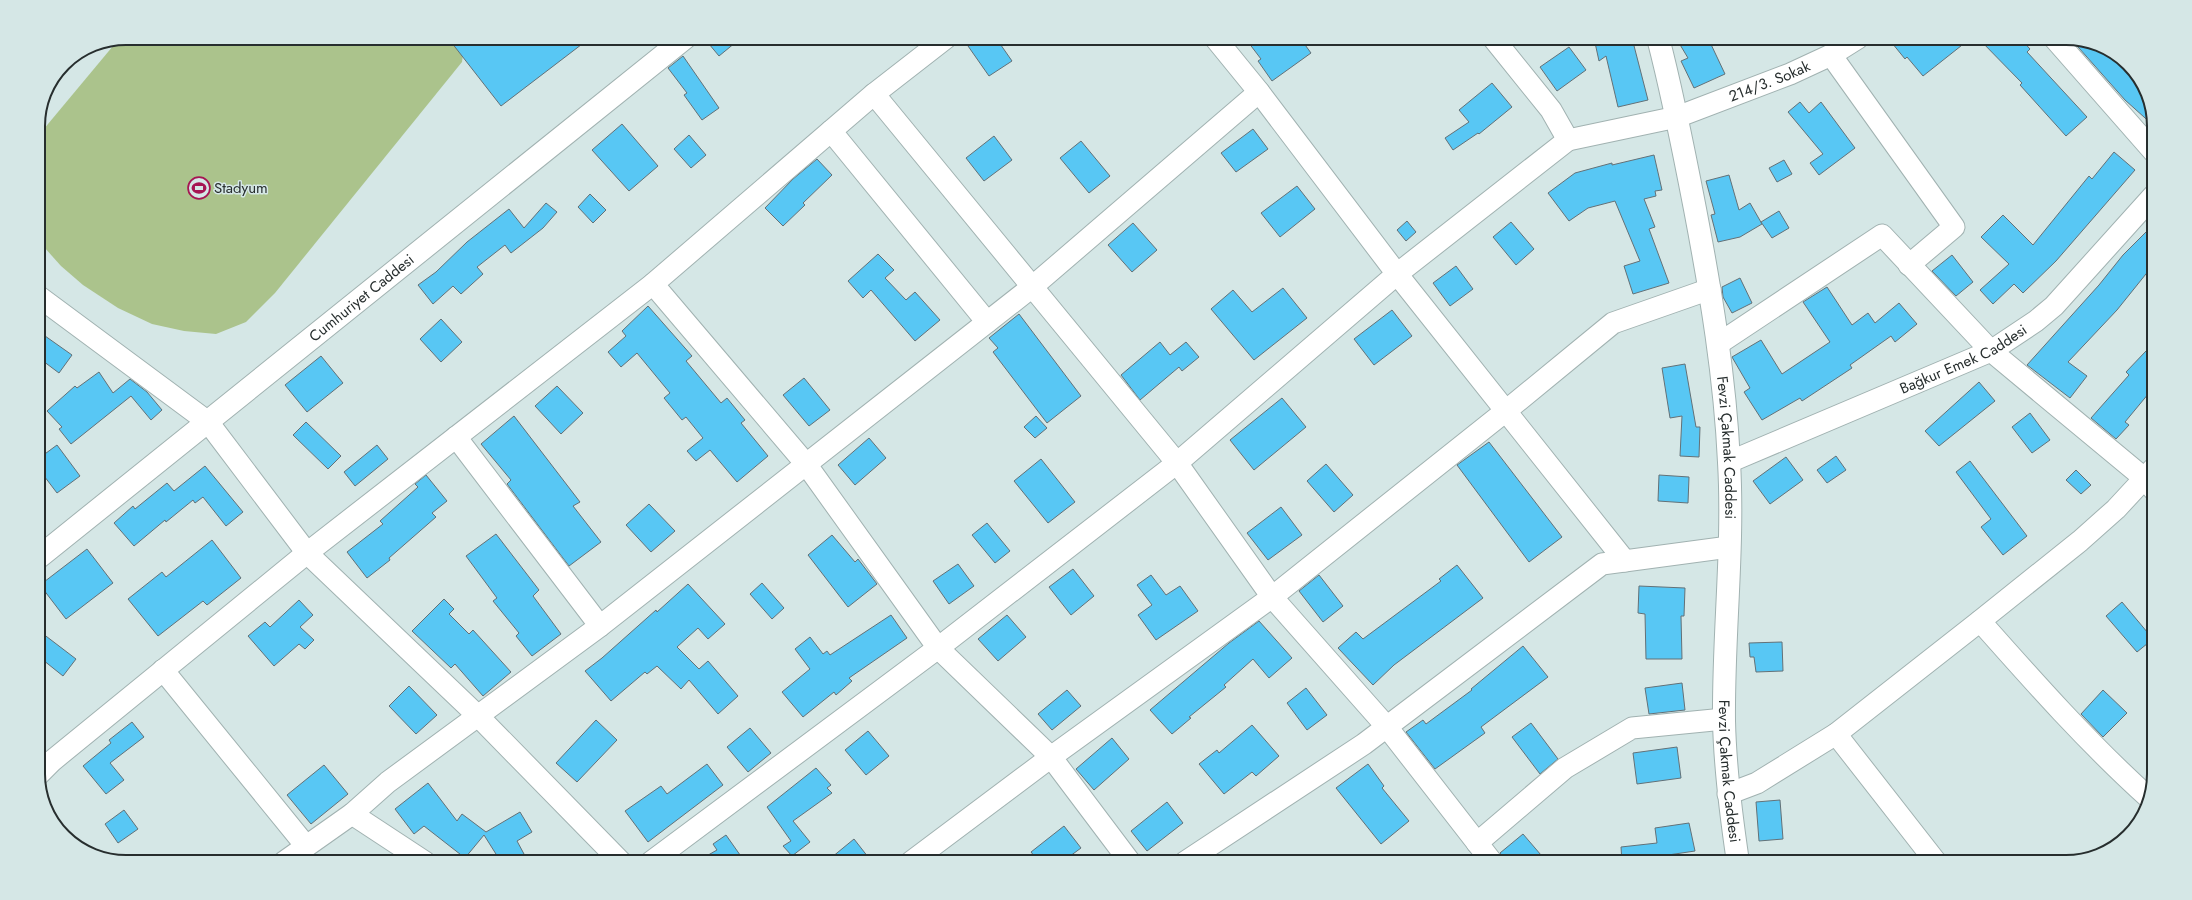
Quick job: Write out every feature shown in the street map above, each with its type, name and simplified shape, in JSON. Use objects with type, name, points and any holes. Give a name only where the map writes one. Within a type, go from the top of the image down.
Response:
[{"type":"main road","name":"Cumhuriyet Caddesi","points":[[45,552],[676,45]]},
{"type":"main road","name":"Fevzi Çakmak Caddesi","points":[[1660,45],[1677,117],[1710,289],[1718,344],[1730,462],[1724,719],[1728,794],[1737,855]]},
{"type":"street","points":[[45,768],[307,553],[653,284],[874,94],[937,45]]},
{"type":"street","points":[[1221,45],[1259,92],[1397,274],[1507,410],[1625,561]]},
{"type":"street","points":[[660,855],[938,648],[1177,463],[1397,274],[1568,140],[1551,110],[1500,45]]},
{"type":"street","name":"214/3. Sokak","points":[[1568,140],[1677,117],[1790,74],[1831,55],[1847,45]]},
{"type":"street","points":[[2060,45],[2147,144]]},
{"type":"street","points":[[1831,55],[1954,227],[1909,265]]},
{"type":"street","points":[[294,855],[352,814],[388,782],[600,626],[1032,287],[1259,92]]},
{"type":"street","points":[[874,94],[1177,463],[1272,597],[1387,727],[1486,855]]},
{"type":"street","points":[[831,131],[987,322]]},
{"type":"street","name":"Bağkur Emek Caddesi","points":[[1730,462],[1991,351],[2036,321],[2054,306],[2147,203]]},
{"type":"street","points":[[1718,344],[1882,235],[1991,351],[2147,475]]},
{"type":"street","points":[[653,284],[806,464],[938,648],[1051,757],[1125,855]]},
{"type":"street","points":[[920,855],[1051,757],[1272,597],[1507,410],[1613,323],[1710,289]]},
{"type":"street","points":[[45,301],[208,422],[307,553],[478,716],[614,855]]},
{"type":"street","points":[[456,437],[600,626]]},
{"type":"street","points":[[1728,794],[1757,783],[1836,734],[1980,621],[2147,482]]},
{"type":"street","points":[[1197,855],[1364,744],[1602,564],[1729,547]]},
{"type":"street","points":[[1980,621],[2041,690],[2106,758],[2144,794]]},
{"type":"street","points":[[163,670],[306,846]]},
{"type":"street","points":[[1477,843],[1565,768],[1632,728],[1724,719]]},
{"type":"street","points":[[1836,734],[1931,855]]},
{"type":"street","points":[[352,814],[414,855]]},
{"type":"green space","name":"Stadyum","points":[[121,45],[464,45],[462,62],[275,293],[246,322],[216,334],[184,331],[152,324],[118,308],[83,285],[61,266],[45,248],[45,128],[113,47]]},
{"type":"building","points":[[453,45],[581,45],[501,106]]},
{"type":"building","points":[[710,45],[732,45],[719,56]]},
{"type":"building","points":[[1001,45],[1012,61],[989,76],[968,46]]},
{"type":"building","points":[[1250,45],[1305,45],[1311,53],[1272,81],[1258,61],[1261,59]]},
{"type":"building","points":[[1596,45],[1634,45],[1648,100],[1618,107],[1606,56],[1599,61]]},
{"type":"building","points":[[1680,45],[1711,45],[1725,74],[1694,88],[1681,61],[1688,58]]},
{"type":"building","points":[[1894,45],[1962,45],[1923,76],[1907,57],[1905,59]]},
{"type":"building","points":[[1985,45],[2026,45],[2030,49],[2027,52],[2087,117],[2066,136],[2020,85],[2022,83]]},
{"type":"building","points":[[2077,46],[2102,53],[2123,69],[2139,90],[2143,100],[2147,119],[2125,100]]},
{"type":"building","points":[[1569,47],[1586,70],[1557,91],[1540,67]]},
{"type":"building","points":[[683,56],[719,108],[702,120],[684,95],[687,93],[668,68]]},
{"type":"building","points":[[1492,83],[1512,107],[1479,134],[1478,133],[1453,150],[1445,138],[1469,122],[1459,110]]},
{"type":"building","points":[[1800,102],[1809,113],[1821,102],[1855,148],[1819,175],[1810,163],[1823,154],[1788,112]]},
{"type":"building","points":[[622,124],[658,166],[629,191],[592,150]]},
{"type":"building","points":[[1253,129],[1268,149],[1236,172],[1221,153]]},
{"type":"building","points":[[689,135],[706,155],[691,168],[674,149]]},
{"type":"building","points":[[994,136],[1012,160],[984,181],[966,158]]},
{"type":"building","points":[[1081,141],[1110,176],[1089,193],[1060,158]]},
{"type":"building","points":[[2114,152],[2135,170],[2056,261],[2023,293],[2014,284],[1993,304],[1980,290],[2009,264],[1981,237],[2003,215],[2033,245],[2089,176],[2092,179]]},
{"type":"building","points":[[1654,155],[1662,190],[1655,191],[1656,196],[1644,199],[1655,227],[1649,229],[1669,283],[1633,294],[1624,266],[1640,261],[1615,201],[1588,208],[1569,221],[1548,193],[1575,173],[1612,163],[1612,165]]},
{"type":"building","points":[[817,159],[832,175],[803,203],[805,205],[783,226],[765,208],[793,179]]},
{"type":"building","points":[[1784,160],[1792,174],[1777,182],[1769,168]]},
{"type":"building","points":[[1729,175],[1739,210],[1750,203],[1762,224],[1740,237],[1718,242],[1711,215],[1715,214],[1706,181]]},
{"type":"building","points":[[1297,186],[1315,209],[1280,237],[1261,213]]},
{"type":"building","points":[[590,194],[606,210],[593,223],[578,207]]},
{"type":"building","points":[[546,203],[557,212],[543,228],[511,253],[505,245],[477,267],[483,274],[461,294],[453,286],[433,304],[418,285],[436,272],[467,242],[509,209],[524,228]]},
{"type":"building","points":[[1779,211],[1789,228],[1772,238],[1761,222]]},
{"type":"building","points":[[1407,221],[1416,232],[1406,241],[1397,230]]},
{"type":"building","points":[[1511,222],[1534,249],[1516,265],[1493,237]]},
{"type":"building","points":[[1133,223],[1157,250],[1132,272],[1108,245]]},
{"type":"building","points":[[2147,231],[2147,273],[2117,310],[2068,362],[2087,376],[2070,398],[2027,365],[2099,285],[2123,255]]},
{"type":"building","points":[[878,254],[894,270],[885,278],[906,300],[915,292],[940,320],[915,341],[871,290],[863,298],[848,281]]},
{"type":"building","points":[[1952,255],[1973,282],[1956,296],[1932,271]]},
{"type":"building","points":[[1456,266],[1473,289],[1450,306],[1433,283]]},
{"type":"building","points":[[1740,278],[1752,303],[1732,313],[1723,297],[1722,287]]},
{"type":"building","points":[[1827,287],[1852,325],[1868,313],[1875,323],[1899,303],[1917,324],[1895,342],[1891,336],[1850,365],[1852,368],[1802,401],[1800,398],[1762,420],[1744,392],[1750,388],[1732,357],[1761,340],[1782,374],[1830,342],[1803,302]]},
{"type":"building","points":[[1283,288],[1307,318],[1254,360],[1211,309],[1233,290],[1252,312]]},
{"type":"building","points":[[648,306],[692,356],[686,361],[721,403],[727,398],[745,420],[741,423],[768,456],[737,482],[710,450],[696,461],[687,451],[703,438],[686,417],[682,420],[664,398],[670,393],[637,353],[621,367],[608,352],[626,336],[622,331]]},
{"type":"building","points":[[1392,310],[1412,336],[1374,365],[1354,339]]},
{"type":"building","points":[[1019,314],[1081,396],[1047,423],[993,352],[998,348],[989,338]]},
{"type":"building","points":[[441,319],[462,342],[441,362],[420,339]]},
{"type":"building","points":[[45,336],[72,355],[59,373],[45,362]]},
{"type":"building","points":[[1160,342],[1170,355],[1186,342],[1199,357],[1182,371],[1179,367],[1140,400],[1121,375]]},
{"type":"building","points":[[2146,351],[2147,352],[2147,395],[2125,422],[2129,425],[2116,439],[2091,418],[2129,375],[2126,372]]},
{"type":"building","points":[[321,356],[343,383],[307,412],[285,385]]},
{"type":"building","points":[[1685,364],[1696,427],[1700,427],[1699,457],[1680,456],[1682,416],[1670,418],[1662,368]]},
{"type":"building","points":[[99,372],[113,393],[130,379],[147,392],[162,410],[151,420],[131,396],[71,444],[59,429],[62,427],[47,411],[75,386],[77,388]]},
{"type":"building","points":[[804,378],[830,410],[809,426],[783,395]]},
{"type":"building","points":[[1979,382],[1995,401],[1939,446],[1925,431]]},
{"type":"building","points":[[557,386],[583,413],[561,434],[535,406]]},
{"type":"building","points":[[1282,398],[1306,427],[1254,470],[1230,440]]},
{"type":"building","points":[[2030,413],[2050,440],[2032,453],[2012,427]]},
{"type":"building","points":[[514,416],[580,502],[573,506],[601,542],[569,566],[507,484],[511,480],[481,444]]},
{"type":"building","points":[[1036,416],[1047,428],[1035,438],[1024,427]]},
{"type":"building","points":[[306,422],[341,456],[328,469],[293,435]]},
{"type":"building","points":[[869,438],[886,458],[855,485],[838,465]]},
{"type":"building","points":[[1489,442],[1562,537],[1529,562],[1457,465]]},
{"type":"building","points":[[57,445],[80,476],[57,493],[45,477],[45,454]]},
{"type":"building","points":[[377,445],[388,459],[355,486],[344,472]]},
{"type":"building","points":[[1836,456],[1846,470],[1827,483],[1817,470]]},
{"type":"building","points":[[1786,457],[1803,480],[1770,504],[1753,481]]},
{"type":"building","points":[[1041,459],[1075,502],[1048,523],[1014,481]]},
{"type":"building","points":[[1970,461],[2027,536],[2003,555],[1981,527],[1991,519],[1956,472]]},
{"type":"building","points":[[1326,464],[1353,495],[1334,512],[1307,481]]},
{"type":"building","points":[[205,466],[243,512],[226,526],[203,497],[195,503],[193,500],[166,522],[165,520],[134,546],[114,523],[133,506],[135,509],[167,483],[174,491]]},
{"type":"building","points":[[2076,470],[2091,485],[2081,494],[2066,480]]},
{"type":"building","points":[[426,475],[447,501],[432,513],[436,517],[389,558],[390,560],[367,578],[347,552],[383,524],[380,521],[418,487],[415,484]]},
{"type":"building","points":[[1659,475],[1689,477],[1688,503],[1658,501]]},
{"type":"building","points":[[649,504],[675,531],[651,552],[626,525]]},
{"type":"building","points":[[1281,507],[1302,535],[1268,560],[1247,533]]},
{"type":"building","points":[[987,523],[1010,551],[995,563],[972,535]]},
{"type":"building","points":[[496,534],[539,590],[533,596],[561,634],[532,656],[516,636],[519,633],[493,601],[497,598],[466,556]]},
{"type":"building","points":[[832,535],[855,562],[858,559],[877,584],[848,607],[808,555]]},
{"type":"building","points":[[212,540],[241,578],[207,605],[203,601],[158,636],[128,599],[162,572],[166,577]]},
{"type":"building","points":[[87,549],[113,583],[66,619],[45,592],[45,581]]},
{"type":"building","points":[[958,564],[974,586],[949,604],[933,581]]},
{"type":"building","points":[[1457,565],[1483,598],[1394,665],[1373,685],[1338,648],[1356,632],[1363,639],[1441,581],[1439,579]]},
{"type":"building","points":[[1073,569],[1094,596],[1071,615],[1049,587]]},
{"type":"building","points":[[1151,575],[1166,595],[1180,586],[1198,611],[1156,640],[1138,615],[1152,605],[1137,585]]},
{"type":"building","points":[[1319,575],[1343,606],[1323,622],[1299,591]]},
{"type":"building","points":[[762,583],[784,608],[772,619],[750,594]]},
{"type":"building","points":[[688,584],[725,624],[708,639],[698,628],[677,647],[699,669],[708,661],[738,696],[718,714],[689,680],[681,689],[657,666],[647,674],[645,672],[611,701],[585,671],[602,658],[656,610],[657,612]]},
{"type":"building","points":[[1639,586],[1685,588],[1684,616],[1681,616],[1682,659],[1646,659],[1645,614],[1638,613]]},
{"type":"building","points":[[444,599],[454,609],[449,614],[469,634],[473,630],[511,672],[483,696],[455,664],[451,668],[412,631]]},
{"type":"building","points":[[299,600],[313,615],[300,627],[314,640],[305,649],[299,644],[274,666],[248,636],[265,622],[270,627]]},
{"type":"building","points":[[2122,602],[2147,632],[2147,644],[2137,652],[2106,616]]},
{"type":"building","points":[[891,615],[907,638],[849,678],[852,681],[836,695],[834,692],[803,717],[782,692],[810,669],[795,649],[810,637],[823,654],[827,651],[830,655]]},
{"type":"building","points":[[1007,615],[1026,637],[998,661],[978,639]]},
{"type":"building","points":[[1259,621],[1292,658],[1269,678],[1253,659],[1224,685],[1226,687],[1189,717],[1191,718],[1172,734],[1150,710],[1229,643]]},
{"type":"building","points":[[45,635],[76,659],[63,676],[45,662]]},
{"type":"building","points":[[1782,642],[1783,671],[1756,672],[1754,657],[1750,657],[1749,643]]},
{"type":"building","points":[[1523,646],[1548,677],[1481,727],[1485,733],[1435,769],[1406,732],[1423,720],[1426,724],[1472,690],[1471,689]]},
{"type":"building","points":[[1682,683],[1685,710],[1649,714],[1645,688]]},
{"type":"building","points":[[409,686],[437,715],[416,734],[389,706]]},
{"type":"building","points":[[1306,688],[1327,715],[1307,730],[1287,703]]},
{"type":"building","points":[[1067,690],[1081,706],[1052,730],[1038,714]]},
{"type":"building","points":[[2103,690],[2127,713],[2103,737],[2081,714]]},
{"type":"building","points":[[596,720],[617,740],[577,782],[556,763]]},
{"type":"building","points":[[132,722],[144,737],[110,763],[124,780],[106,794],[83,766],[111,743],[109,740]]},
{"type":"building","points":[[1531,723],[1558,759],[1540,774],[1512,737]]},
{"type":"building","points":[[1252,725],[1279,756],[1256,776],[1252,772],[1224,794],[1199,764],[1217,750],[1219,753]]},
{"type":"building","points":[[750,728],[771,753],[748,772],[727,747]]},
{"type":"building","points":[[868,731],[889,756],[866,775],[845,750]]},
{"type":"building","points":[[1112,738],[1129,759],[1094,790],[1076,769]]},
{"type":"building","points":[[1677,747],[1681,778],[1637,784],[1633,753]]},
{"type":"building","points":[[707,764],[723,785],[648,842],[625,811],[661,786],[667,794]]},
{"type":"building","points":[[1368,764],[1384,786],[1382,788],[1409,821],[1381,844],[1336,788]]},
{"type":"building","points":[[324,765],[348,794],[311,824],[287,795]]},
{"type":"building","points":[[816,768],[831,785],[827,788],[832,793],[793,821],[810,842],[793,855],[791,855],[783,846],[791,841],[767,807]]},
{"type":"building","points":[[428,783],[457,821],[462,814],[486,832],[520,812],[532,832],[517,841],[524,854],[522,855],[497,855],[484,835],[467,855],[461,855],[424,826],[414,834],[395,809]]},
{"type":"building","points":[[1780,800],[1783,839],[1759,841],[1756,802]]},
{"type":"building","points":[[1167,802],[1183,823],[1147,851],[1131,831]]},
{"type":"building","points":[[124,810],[138,829],[118,843],[105,824]]},
{"type":"building","points":[[1689,823],[1695,851],[1668,855],[1622,855],[1621,847],[1657,843],[1655,828]]},
{"type":"building","points":[[1064,826],[1081,848],[1072,855],[1033,855],[1031,852]]},
{"type":"building","points":[[1523,834],[1541,855],[1502,855],[1500,853]]},
{"type":"building","points":[[726,835],[740,855],[708,855],[717,850],[713,844]]},
{"type":"building","points":[[854,839],[867,855],[835,855]]},
{"type":"place","name":"Stadyum","points":[[199,188]]}]
